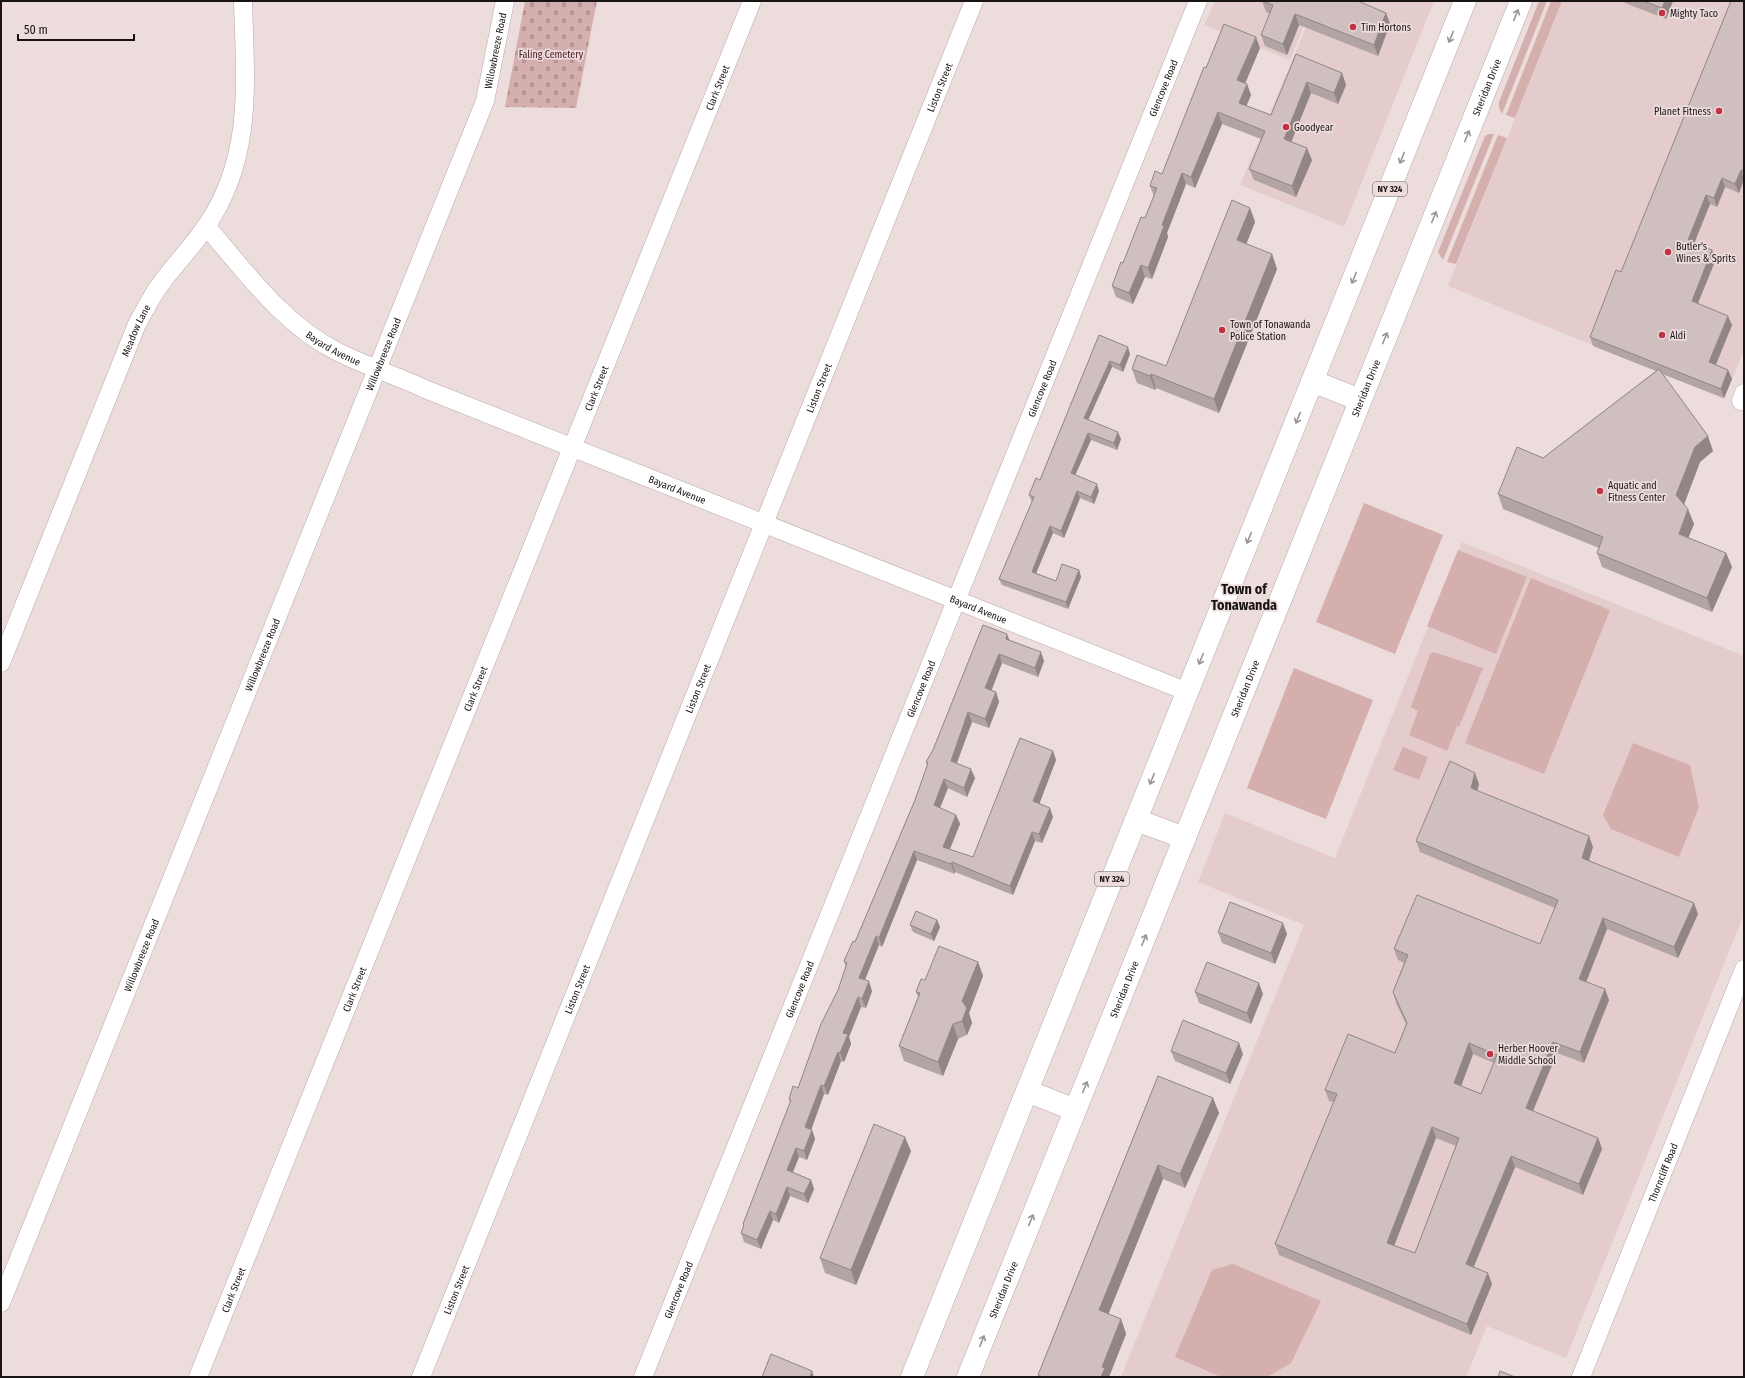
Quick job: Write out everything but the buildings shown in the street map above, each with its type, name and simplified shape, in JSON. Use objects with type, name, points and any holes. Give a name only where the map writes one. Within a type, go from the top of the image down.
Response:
[{"type":"main road","name":"NY 324","points":[[912,1377],[1465,1]]},
{"type":"main road","name":"Sheridan Drive","points":[[968,1377],[1521,1]]},
{"type":"main road","points":[[1312,381],[1360,400]]},
{"type":"main road","points":[[1136,820],[1185,838]]},
{"type":"main road","points":[[1027,1092],[1075,1110]]},
{"type":"street","name":"Meadow Lane","points":[[1,663],[137,324],[162,282],[206,226],[219,205],[228,185],[241,141],[246,91],[243,1]]},
{"type":"street","name":"Willowbreeze Road","points":[[1,1303],[485,101],[506,1]]},
{"type":"street","name":"Clark Street","points":[[198,1377],[752,1]]},
{"type":"street","name":"Liston Street","points":[[421,1377],[974,1]]},
{"type":"street","name":"Glencove Road","points":[[643,1377],[1198,1]]},
{"type":"street","name":"Bayard Avenue","points":[[206,226],[266,296],[286,316],[311,335],[338,352],[1188,692]]},
{"type":"street","name":"Thorncliff Road","points":[[1581,1377],[1744,969]]},
{"type":"shaded area","points":[[1215,1],[1314,1],[1290,60],[1204,25]]},
{"type":"shaded area","points":[[1317,1],[1434,1],[1344,227],[1240,185]]},
{"type":"shaded area","points":[[1562,1],[1744,1],[1744,350],[1724,399],[1448,286]]},
{"type":"shaded area","points":[[1462,542],[1744,656],[1744,914],[1566,1358],[1487,1326],[1466,1377],[1121,1377],[1304,925],[1198,882],[1225,813],[1335,858]]},
{"type":"green space","name":"Faling Cemetery","points":[[525,1],[597,1],[576,108],[505,107]]},
{"type":"green space","points":[[1539,1],[1547,1],[1502,114],[1499,108],[1499,102]]},
{"type":"green space","points":[[1551,1],[1562,1],[1515,118],[1506,115]]},
{"type":"green space","points":[[1494,134],[1443,260],[1438,252],[1485,136]]},
{"type":"green space","points":[[1498,135],[1507,138],[1456,264],[1447,262]]},
{"type":"green space","points":[[1364,503],[1443,535],[1395,654],[1316,622]]},
{"type":"green space","points":[[1458,550],[1527,577],[1496,654],[1427,626]]},
{"type":"green space","points":[[1531,578],[1610,610],[1544,774],[1465,743]]},
{"type":"green space","points":[[1433,652],[1483,668],[1459,727],[1457,726],[1447,751],[1409,735],[1418,711],[1411,707],[1430,654]]},
{"type":"green space","points":[[1294,668],[1373,700],[1326,819],[1247,788]]},
{"type":"green space","points":[[1633,743],[1690,765],[1699,807],[1679,857],[1611,829],[1603,815]]},
{"type":"green space","points":[[1403,747],[1428,757],[1419,780],[1393,770]]},
{"type":"green space","points":[[1233,1264],[1321,1301],[1291,1363],[1267,1377],[1221,1377],[1175,1357],[1212,1270]]},
{"type":"place","name":"Mighty Taco","points":[[1662,13]]},
{"type":"place","name":"Tim Hortons","points":[[1353,27]]},
{"type":"place","name":"Planet Fitness","points":[[1719,111]]},
{"type":"place","name":"Goodyear","points":[[1286,127]]},
{"type":"place","name":"Butler's Wines & Sprits","points":[[1668,252]]},
{"type":"place","name":"Town of Tonawanda Police Station","points":[[1222,330]]},
{"type":"place","name":"Aldi","points":[[1662,335]]},
{"type":"place","name":"Aquatic and Fitness Center","points":[[1600,491]]},
{"type":"place","name":"Herber Hoover Middle School","points":[[1490,1054]]},
{"type":"district","name":"Town of Tonawanda","points":[[1244,598]]}]
